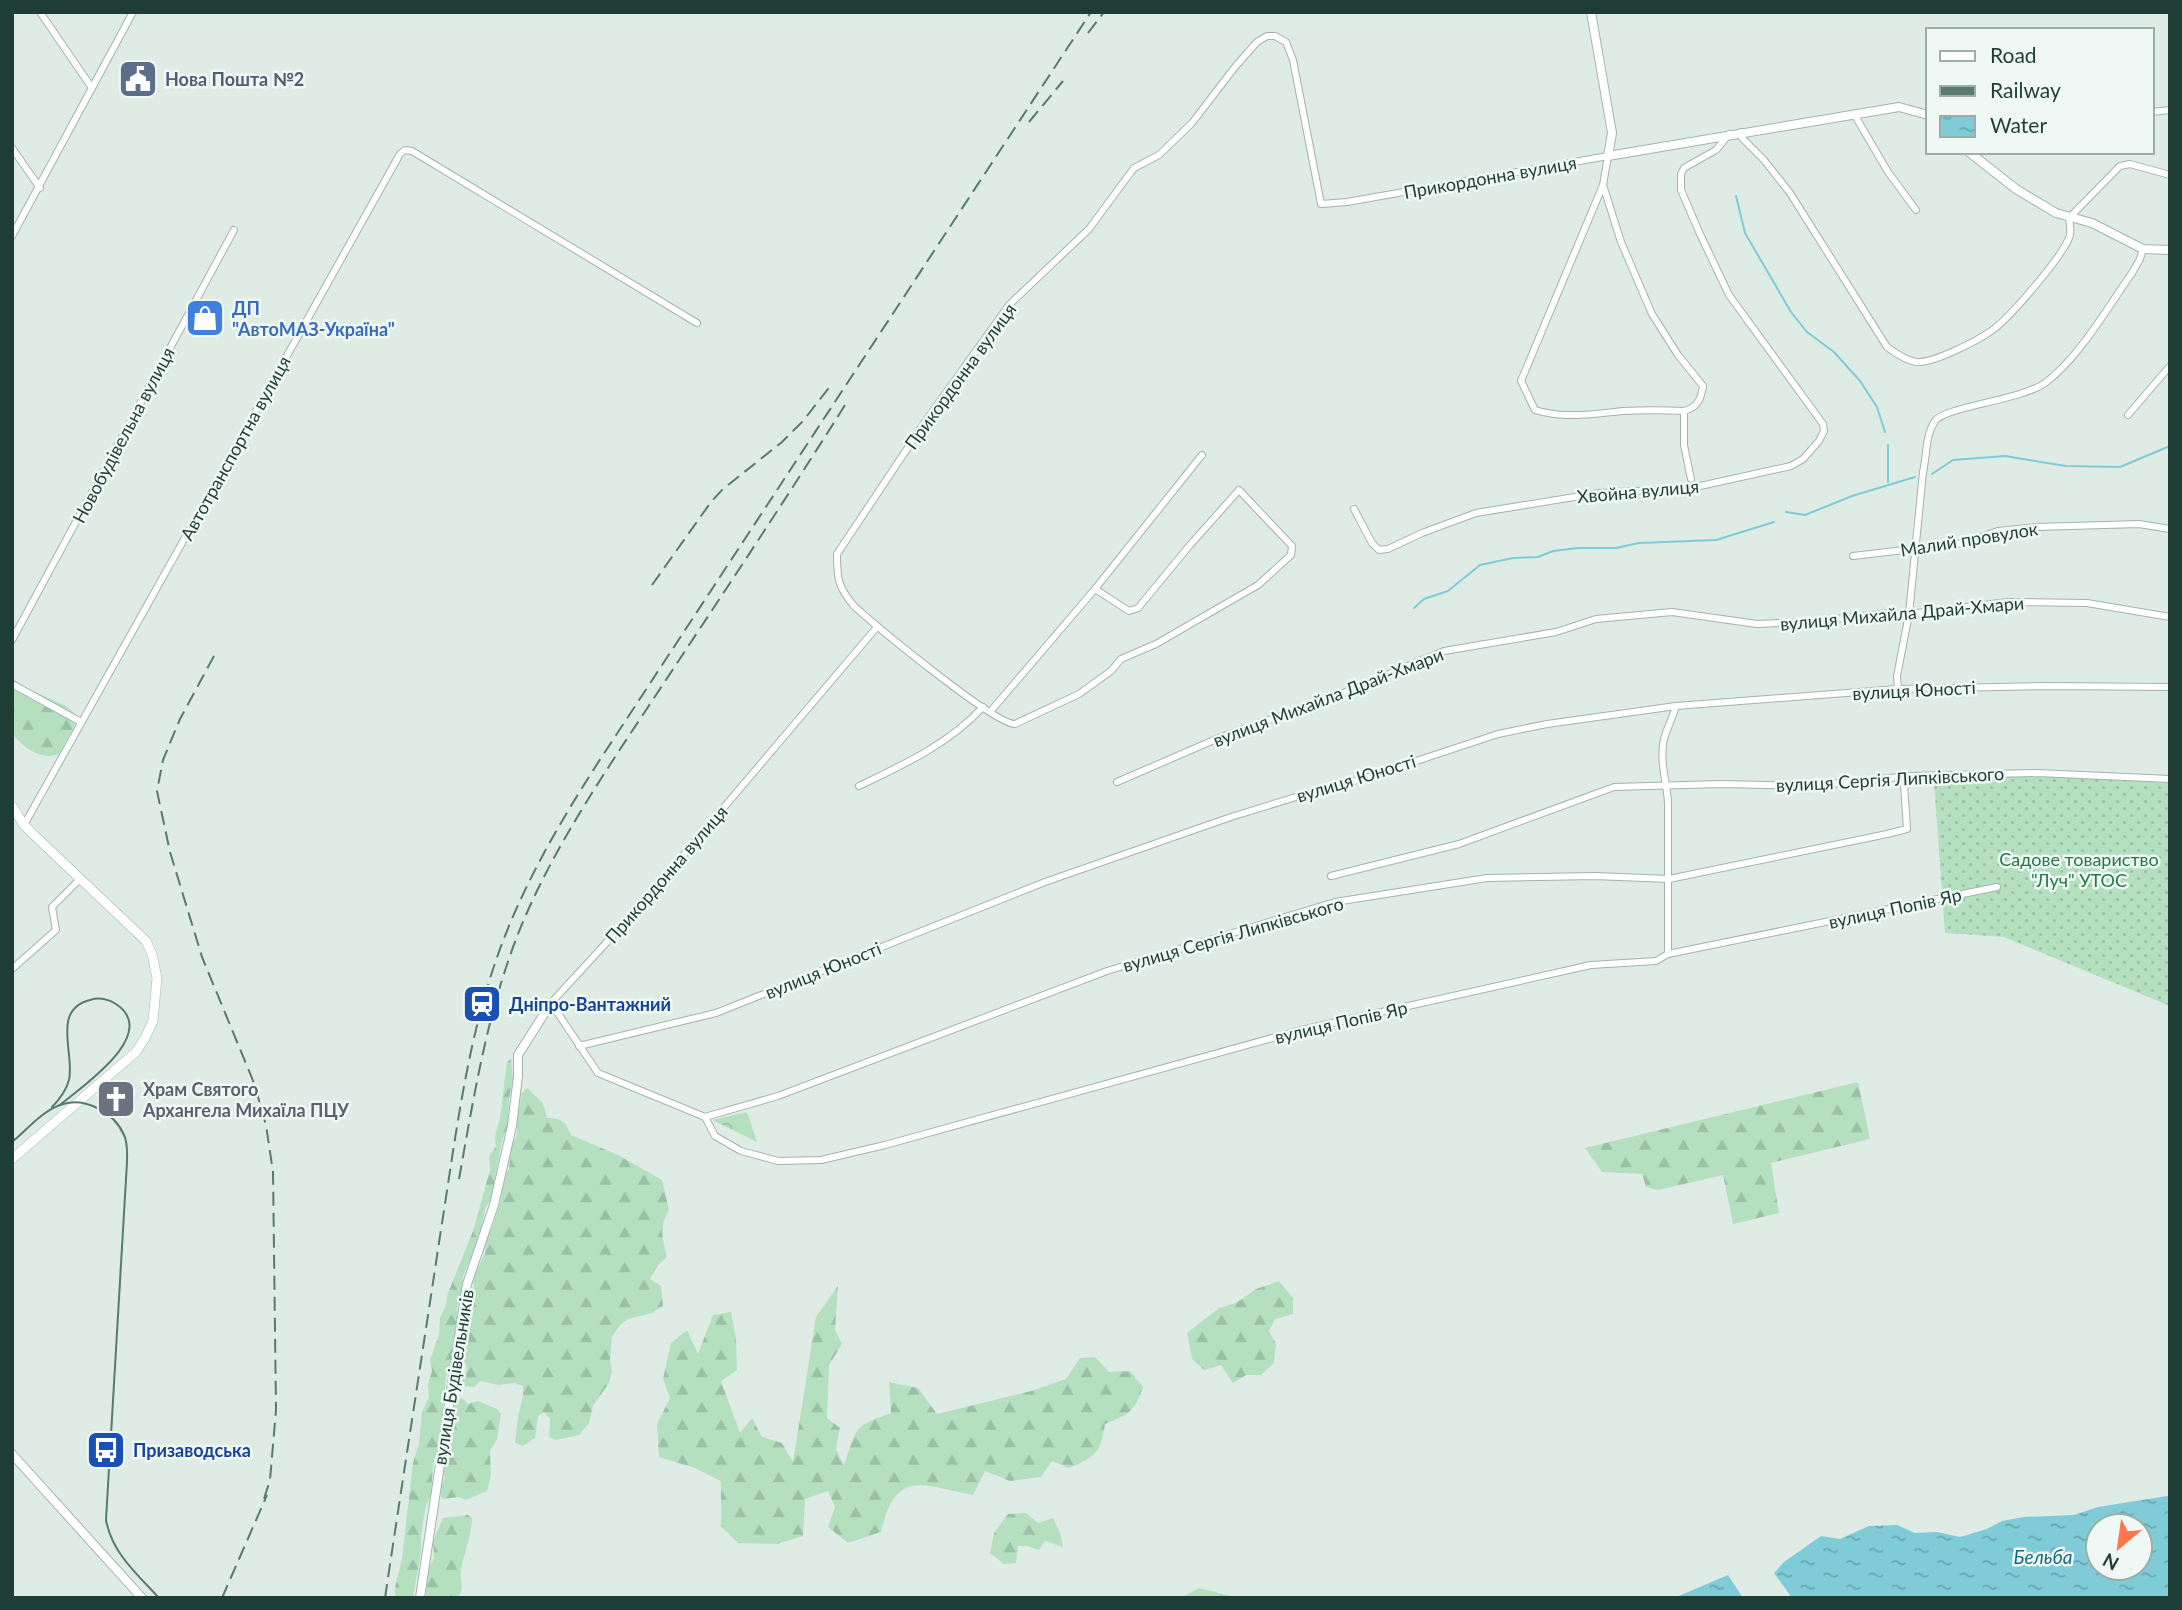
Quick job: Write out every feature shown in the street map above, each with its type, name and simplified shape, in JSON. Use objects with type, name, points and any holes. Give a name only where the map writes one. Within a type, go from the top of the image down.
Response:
[{"type":"main road","points":[[12,806],[24,825],[146,941],[157,978],[155,1010],[145,1038],[136,1052],[12,1159]]},
{"type":"street","points":[[40,12],[92,88]]},
{"type":"street","points":[[12,236],[133,12]]},
{"type":"street","points":[[1591,12],[1612,133],[1603,185],[1521,381],[1535,410],[1544,413],[1594,416],[1640,410],[1684,411],[1698,404],[1703,386],[1678,355],[1652,314],[1621,242],[1603,185]]},
{"type":"street","name":"Прикордонна вулиця","points":[[551,1003],[641,905],[877,627],[842,591],[837,576],[836,554],[925,422],[1009,305],[1089,229],[1133,168],[1159,155],[1192,123],[1257,42],[1267,36],[1275,36],[1286,42],[1293,60],[1321,204],[1347,202],[1675,146],[1741,132],[1899,107],[1926,114]]},
{"type":"street","points":[[1854,114],[1888,172],[1916,210]]},
{"type":"street","points":[[1741,132],[1742,138],[1790,193],[1887,347],[1908,359],[1925,362],[1992,331],[2057,259],[2069,236],[2069,218],[2120,166],[2130,164],[2170,175]]},
{"type":"street","name":"Хвойна вулиця","points":[[1354,509],[1372,543],[1379,550],[1388,549],[1476,513],[1599,493],[1690,488],[1791,466],[1812,451],[1824,431],[1823,424],[1735,303],[1681,190],[1681,174],[1689,164],[1709,156],[1730,134]]},
{"type":"street","points":[[12,148],[40,188]]},
{"type":"street","name":"Автотранспортна вулиця","points":[[24,825],[400,154],[405,150],[412,151],[697,323]]},
{"type":"street","points":[[1972,154],[2016,189],[2056,213],[2092,223],[2143,249],[2170,250]]},
{"type":"street","name":"Новобудівельна вулиця","points":[[12,640],[234,230]]},
{"type":"street","points":[[1898,689],[1897,676],[1909,614],[1927,438],[1934,423],[1946,413],[2029,393],[2059,372],[2132,273],[2143,249]]},
{"type":"street","points":[[2128,415],[2170,366]]},
{"type":"street","points":[[1684,411],[1684,445],[1691,479]]},
{"type":"street","points":[[990,712],[1095,589],[1202,455]]},
{"type":"street","points":[[877,627],[1007,724],[1015,724],[1079,694],[1111,671],[1121,659],[1156,644],[1258,585],[1291,555],[1293,546],[1239,490],[1138,608],[1129,611],[1095,589]]},
{"type":"street","name":"Малий провулок","points":[[1853,556],[1964,543],[1998,531],[2036,527],[2139,524],[2170,529]]},
{"type":"street","name":"вулиця Михайла Драй-Хмари","points":[[1117,782],[1221,737],[1341,694],[1444,651],[1556,632],[1596,619],[1672,612],[1757,624],[1808,622],[2008,602],[2087,603],[2170,617]]},
{"type":"street","points":[[12,684],[81,722]]},
{"type":"street","name":"вулиця Юності","points":[[579,1046],[716,1013],[1045,882],[1231,817],[1365,778],[1498,734],[1547,724],[1676,706],[1898,689],[2170,687]]},
{"type":"street","points":[[1668,954],[1667,786],[1663,770],[1664,741],[1676,706]]},
{"type":"street","points":[[859,786],[915,759],[967,724],[983,707]]},
{"type":"street","name":"вулиця Сергія Липківського","points":[[1331,876],[1459,844],[1614,787],[1721,784],[1811,786],[1910,776],[2038,773],[2170,779]]},
{"type":"street","name":"вулиця Сергія Липківського","points":[[705,1117],[778,1096],[1107,971],[1335,902],[1487,878],[1595,876],[1669,879],[1907,829],[1903,784],[1910,776]]},
{"type":"street","points":[[12,969],[57,930],[52,907],[81,878]]},
{"type":"street","name":"вулиця Попів Яр","points":[[705,1117],[715,1136],[741,1151],[778,1161],[821,1160],[886,1145],[1301,1030],[1591,965],[1656,961],[1668,954],[1997,887]]},
{"type":"street","points":[[551,1003],[598,1073],[705,1117]]},
{"type":"street","name":"вулиця Будівельників","points":[[420,1598],[467,1284],[494,1205],[512,1126],[518,1055],[551,1003]]},
{"type":"street","points":[[12,1454],[142,1598]]},
{"type":"green space","points":[[12,678],[24,687],[66,706],[74,713],[76,723],[59,754],[39,754],[12,734]]},
{"type":"green space","name":"Садове товариство \"Луч\" УТОС","points":[[2042,774],[2170,780],[2170,1006],[2004,937],[1945,933],[1934,782]]},
{"type":"green space","points":[[511,1059],[513,1079],[508,1125],[480,1236],[463,1276],[451,1367],[446,1377],[440,1440],[433,1464],[431,1495],[426,1505],[413,1598],[395,1598],[413,1463],[419,1444],[422,1412],[429,1397],[428,1384],[432,1371],[430,1360],[439,1335],[440,1318],[473,1231],[490,1170],[489,1157],[496,1146],[495,1135],[500,1118],[507,1062]]},
{"type":"green space","points":[[1858,1082],[1870,1139],[1771,1163],[1779,1213],[1733,1224],[1723,1175],[1658,1190],[1646,1187],[1642,1174],[1602,1172],[1585,1148]]},
{"type":"green space","points":[[527,1088],[543,1103],[547,1118],[562,1122],[571,1135],[618,1155],[662,1180],[669,1210],[662,1233],[667,1257],[650,1279],[661,1286],[663,1306],[652,1313],[628,1319],[612,1337],[612,1371],[609,1383],[593,1406],[589,1423],[579,1435],[556,1440],[549,1437],[550,1419],[544,1412],[538,1416],[535,1438],[523,1446],[515,1443],[523,1386],[480,1381],[474,1387],[464,1386],[460,1380],[467,1370],[463,1356],[468,1342],[466,1332],[471,1320],[468,1303],[474,1288],[473,1279],[485,1253],[485,1241],[493,1226],[501,1199],[504,1176],[509,1169],[511,1147],[517,1135],[517,1112],[521,1094]]},
{"type":"green space","points":[[747,1112],[757,1142],[712,1120]]},
{"type":"green space","points":[[1279,1281],[1293,1298],[1293,1314],[1275,1319],[1269,1331],[1276,1344],[1274,1363],[1261,1375],[1246,1375],[1233,1383],[1221,1365],[1204,1370],[1192,1359],[1187,1333],[1219,1308],[1236,1303],[1256,1289]]},
{"type":"green space","points":[[838,1286],[835,1330],[842,1344],[829,1365],[827,1418],[840,1428],[836,1449],[844,1466],[857,1431],[869,1422],[891,1413],[889,1382],[918,1388],[937,1414],[1031,1391],[1066,1379],[1080,1358],[1095,1357],[1109,1372],[1130,1371],[1143,1387],[1130,1411],[1105,1424],[1099,1448],[1095,1453],[1069,1468],[1052,1461],[1041,1477],[1010,1481],[985,1471],[973,1495],[926,1486],[904,1489],[887,1511],[881,1532],[848,1543],[828,1527],[835,1507],[828,1491],[805,1499],[803,1536],[777,1544],[738,1543],[721,1526],[721,1481],[695,1468],[659,1457],[657,1424],[670,1398],[663,1379],[671,1343],[687,1330],[698,1354],[713,1315],[731,1312],[736,1338],[737,1370],[721,1381],[740,1433],[752,1418],[762,1437],[782,1443],[793,1462],[816,1317]]},
{"type":"green space","points":[[462,1398],[468,1404],[478,1401],[497,1409],[501,1414],[497,1439],[490,1451],[491,1476],[487,1491],[466,1500],[459,1497],[442,1499],[440,1489],[445,1477],[443,1474],[451,1429],[452,1404]]},
{"type":"green space","points":[[1026,1513],[1038,1523],[1053,1518],[1063,1547],[1045,1541],[1039,1550],[1018,1546],[1016,1563],[1004,1564],[990,1553],[994,1533],[1008,1514]]},
{"type":"green space","points":[[468,1515],[472,1518],[472,1524],[461,1570],[462,1586],[458,1598],[426,1598],[428,1570],[434,1558],[433,1541],[443,1518]]},
{"type":"green space","points":[[1199,1588],[1239,1598],[1181,1598]]},
{"type":"water","name":"Бельба","points":[[2170,1497],[2170,1598],[1792,1598],[1774,1573],[1784,1562],[1821,1536],[1840,1539],[1869,1526],[1897,1525],[1915,1533],[1937,1532],[1960,1537],[1987,1529],[2002,1521],[2024,1517],[2074,1515],[2098,1507]]},
{"type":"water","points":[[1728,1575],[1743,1598],[1674,1598]]},
{"type":"waterway","points":[[1736,196],[1745,233],[1791,312],[1807,332],[1834,352],[1860,381],[1877,407],[1885,432]]},
{"type":"waterway","points":[[1888,445],[1888,482]]},
{"type":"waterway","points":[[1932,474],[1953,460],[2005,456],[2066,466],[2120,467],[2170,446]]},
{"type":"waterway","points":[[1786,512],[1805,515],[1852,496],[1915,477]]},
{"type":"waterway","points":[[1414,608],[1424,599],[1448,591],[1480,565],[1578,548],[1616,548],[1639,543],[1716,540],[1774,522]]},
{"type":"tram line","points":[[52,1107],[69,1080],[67,1034],[71,1013],[78,1005],[93,999],[113,1002],[127,1016],[129,1030],[124,1044],[99,1073],[60,1105]]},
{"type":"tram line","points":[[12,1142],[47,1112],[69,1103],[88,1104],[106,1113],[125,1138],[127,1162],[106,1520],[120,1553],[159,1598]]},
{"type":"railway","points":[[385,1598],[464,1086],[480,1013],[513,917],[547,847],[601,758],[1091,12]]},
{"type":"railway","points":[[1088,33],[1104,12]]},
{"type":"railway","points":[[1029,122],[1063,81]]},
{"type":"railway","points":[[652,585],[711,502],[723,489],[782,442],[803,421],[832,384]]},
{"type":"railway","points":[[459,1179],[477,1079],[493,1013],[512,949],[538,888],[601,778],[845,405]]},
{"type":"railway","points":[[214,656],[180,719],[163,760],[157,791],[170,852],[202,957],[254,1083],[266,1125],[273,1172],[276,1410],[270,1480],[263,1502]]},
{"type":"railway","points":[[222,1598],[267,1495]]},
{"type":"place","name":"Нова Пошта №2","points":[[138,79]]},
{"type":"place","name":"ДП \"АвтоМАЗ-Україна\"","points":[[205,318]]},
{"type":"place","name":"Дніпро-Вантажний","points":[[482,1004]]},
{"type":"place","name":"Храм Святого Архангела Михаїла ПЦУ","points":[[116,1099]]},
{"type":"place","name":"Призаводська","points":[[106,1450]]}]
